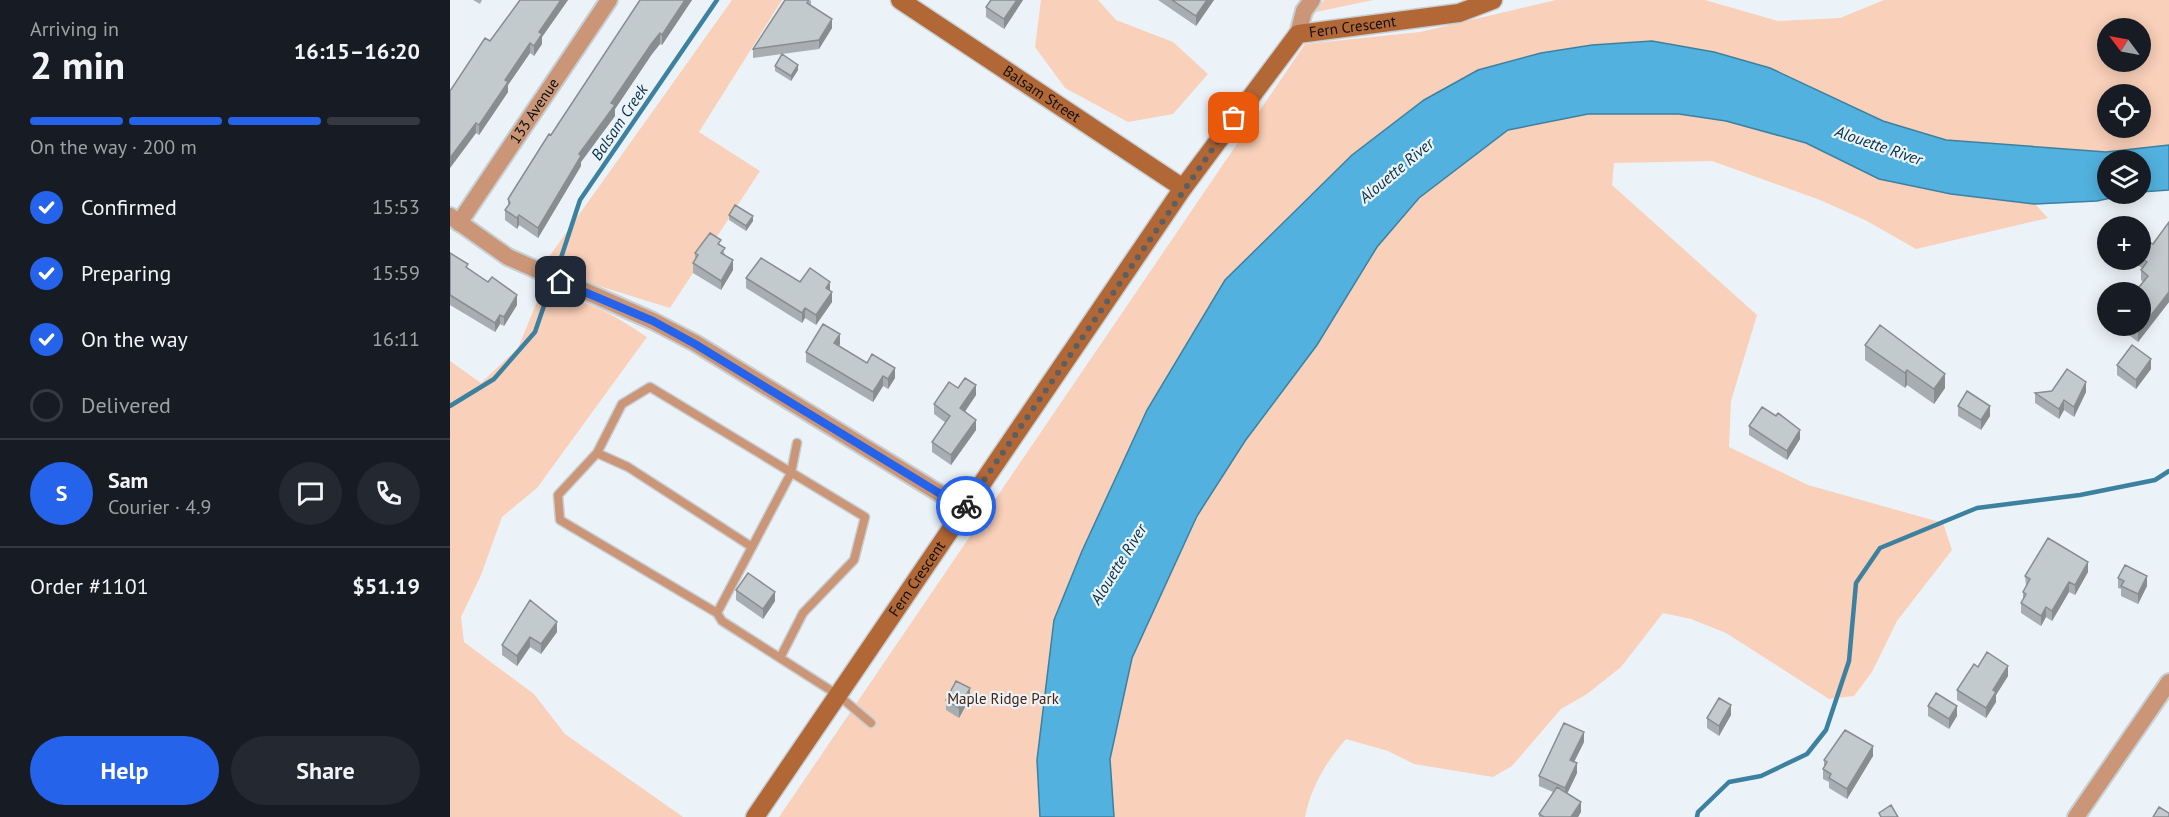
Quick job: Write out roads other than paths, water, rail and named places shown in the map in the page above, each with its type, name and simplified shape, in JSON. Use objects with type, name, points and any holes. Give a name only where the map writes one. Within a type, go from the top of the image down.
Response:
[{"type":"street","name":"133 Avenue","points":[[454,219],[609,0]]},
{"type":"street","name":"Balsam Street","points":[[900,0],[1184,188]]},
{"type":"street","points":[[1299,34],[1304,11],[1312,0]]},
{"type":"street","name":"Fern Crescent","points":[[755,817],[1184,188],[1299,34],[1459,13],[1493,0]]},
{"type":"street","points":[[454,219],[508,257],[653,321],[695,344],[965,509]]},
{"type":"street","points":[[2076,817],[2169,682]]},
{"type":"lane","points":[[780,657],[803,613],[854,560],[865,517],[650,387],[622,404],[597,453],[558,495],[560,520],[717,613],[723,621],[838,695],[871,723]]},
{"type":"lane","points":[[717,613],[791,473],[797,443]]},
{"type":"lane","points":[[597,453],[628,467],[752,547]]},
{"type":"water","name":"Alouette River","points":[[1652,41],[1714,52],[1770,68],[1883,121],[1946,140],[2097,151],[2097,201],[2035,204],[1951,194],[1879,179],[1806,143],[1726,121],[1679,114],[1588,114],[1508,130],[1419,198],[1377,247],[1317,345],[1245,441],[1197,516],[1132,658],[1110,759],[1114,817],[1040,817],[1037,760],[1054,620],[1082,551],[1147,410],[1225,280],[1352,155],[1424,100],[1478,70],[1541,53],[1592,45]]},
{"type":"water","points":[[2169,145],[2169,190],[2151,191],[2151,150],[2124,150]]},
{"type":"waterway","name":"Balsam Creek","points":[[558,267],[580,200],[717,0]]},
{"type":"waterway","name":"Balsam Creek","points":[[450,406],[494,379],[535,332],[549,291]]},
{"type":"waterway","points":[[1697,817],[1698,812],[1729,782],[1761,776],[1807,754],[1826,730],[1849,661],[1856,583],[1880,548],[1977,508],[2080,495],[2155,480],[2169,471]]},
{"type":"park label","name":"Maple Ridge Park","points":[[1003,699]]}]
